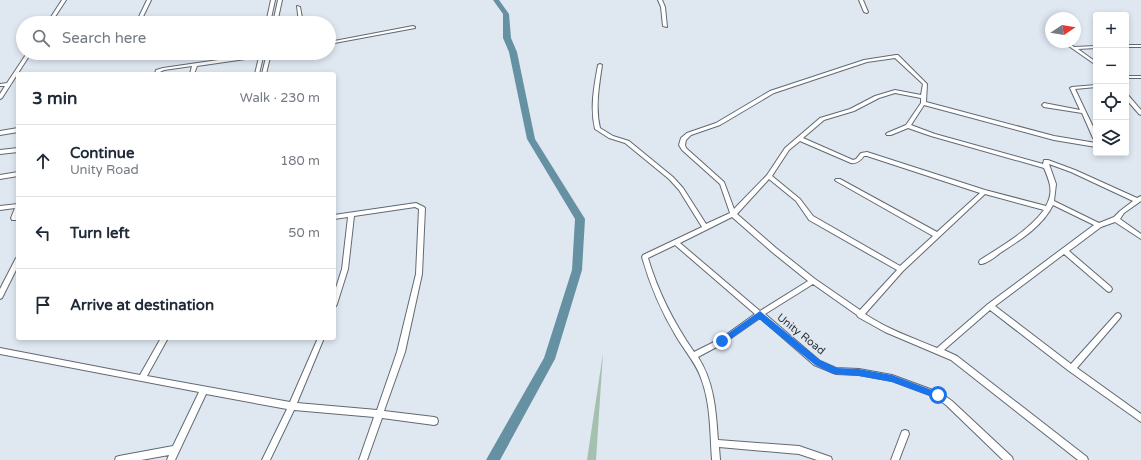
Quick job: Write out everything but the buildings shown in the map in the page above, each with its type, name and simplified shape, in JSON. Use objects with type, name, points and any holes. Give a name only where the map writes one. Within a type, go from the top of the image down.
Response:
[{"type":"street","points":[[54,16],[64,0]]},
{"type":"street","points":[[141,16],[149,0]]},
{"type":"street","points":[[270,16],[273,0]]},
{"type":"street","points":[[277,16],[280,0]]},
{"type":"street","points":[[660,0],[663,7],[665,26]]},
{"type":"street","points":[[861,0],[866,12]]},
{"type":"street","points":[[298,7],[300,16]]},
{"type":"street","points":[[336,42],[413,27]]},
{"type":"street","points":[[1129,46],[1141,46]]},
{"type":"street","points":[[1081,48],[1093,47]]},
{"type":"street","points":[[1074,48],[1093,62]]},
{"type":"street","points":[[889,134],[908,126],[923,104],[924,97],[925,84],[896,56],[866,61],[772,92],[718,124],[689,134],[684,139],[682,145],[722,183],[732,214],[774,250],[860,315],[887,330],[938,350],[954,358],[1084,460]]},
{"type":"street","points":[[17,72],[24,60]]},
{"type":"street","points":[[158,72],[160,69],[221,60]]},
{"type":"street","points":[[257,72],[260,60]]},
{"type":"street","points":[[264,72],[267,60]]},
{"type":"street","points":[[193,72],[195,64]]},
{"type":"street","points":[[600,65],[594,107],[595,120],[598,129],[611,137],[627,142],[670,178],[681,189],[705,227]]},
{"type":"street","points":[[0,98],[16,73]]},
{"type":"street","points":[[1129,77],[1141,77]]},
{"type":"street","points":[[0,85],[9,84]]},
{"type":"street","points":[[1093,86],[1072,88],[1093,132]]},
{"type":"street","points":[[716,460],[714,424],[710,395],[704,376],[660,301],[648,271],[645,257],[732,214],[752,196],[769,176],[787,149],[822,119],[852,110],[877,97],[895,91],[924,97]]},
{"type":"street","points":[[1129,99],[1141,113]]},
{"type":"street","points":[[923,104],[1054,138],[1093,144]]},
{"type":"street","points":[[1044,105],[1083,112]]},
{"type":"street","points":[[908,126],[934,135],[1047,166]]},
{"type":"street","points":[[0,133],[16,130]]},
{"type":"street","points":[[800,139],[853,162],[858,160],[863,154],[867,154],[984,192],[1048,208]]},
{"type":"street","points":[[0,152],[16,150]]},
{"type":"street","points":[[938,350],[990,306],[1099,225],[1116,219],[1122,212],[1139,199],[1046,161],[1054,185],[1052,202],[1034,226],[982,262]]},
{"type":"street","points":[[0,177],[16,174]]},
{"type":"street","points":[[769,176],[798,200],[811,218],[901,269]]},
{"type":"street","points":[[838,180],[937,235]]},
{"type":"street","points":[[860,315],[901,269],[984,192]]},
{"type":"street","points":[[1052,202],[1099,225]]},
{"type":"street","points":[[336,217],[416,205],[422,208],[419,274],[401,352],[363,460]]},
{"type":"street","points":[[0,208],[16,207]]},
{"type":"street","points":[[14,218],[16,212]]},
{"type":"street","points":[[336,297],[344,269],[351,214]]},
{"type":"street","points":[[1116,219],[1141,237]]},
{"type":"street","name":"Unity Road","points":[[675,242],[817,363],[836,372],[859,372],[892,378],[938,395],[954,408],[1009,460]]},
{"type":"street","points":[[1065,251],[1109,289]]},
{"type":"street","points":[[0,296],[16,264]]},
{"type":"street","points":[[693,356],[722,341],[760,314],[814,281]]},
{"type":"street","points":[[990,306],[1072,369],[1141,418]]},
{"type":"street","points":[[1072,369],[1118,316]]},
{"type":"street","points":[[142,378],[164,340]]},
{"type":"street","points":[[266,460],[321,340]]},
{"type":"street","points":[[0,351],[292,406],[434,421]]},
{"type":"street","points":[[170,460],[204,390]]},
{"type":"street","points":[[895,460],[905,434]]},
{"type":"street","points":[[714,443],[799,450],[828,460]]},
{"type":"street","points":[[119,460],[175,450]]},
{"type":"green space","points":[[603,353],[596,460],[587,460]]},
{"type":"waterway","points":[[493,460],[549,359],[577,270],[580,219],[531,139],[513,52],[507,38],[506,14],[496,0]]},
{"type":"route","points":[[722,341],[760,314],[817,363],[836,372],[859,372],[892,378],[938,395]]}]
